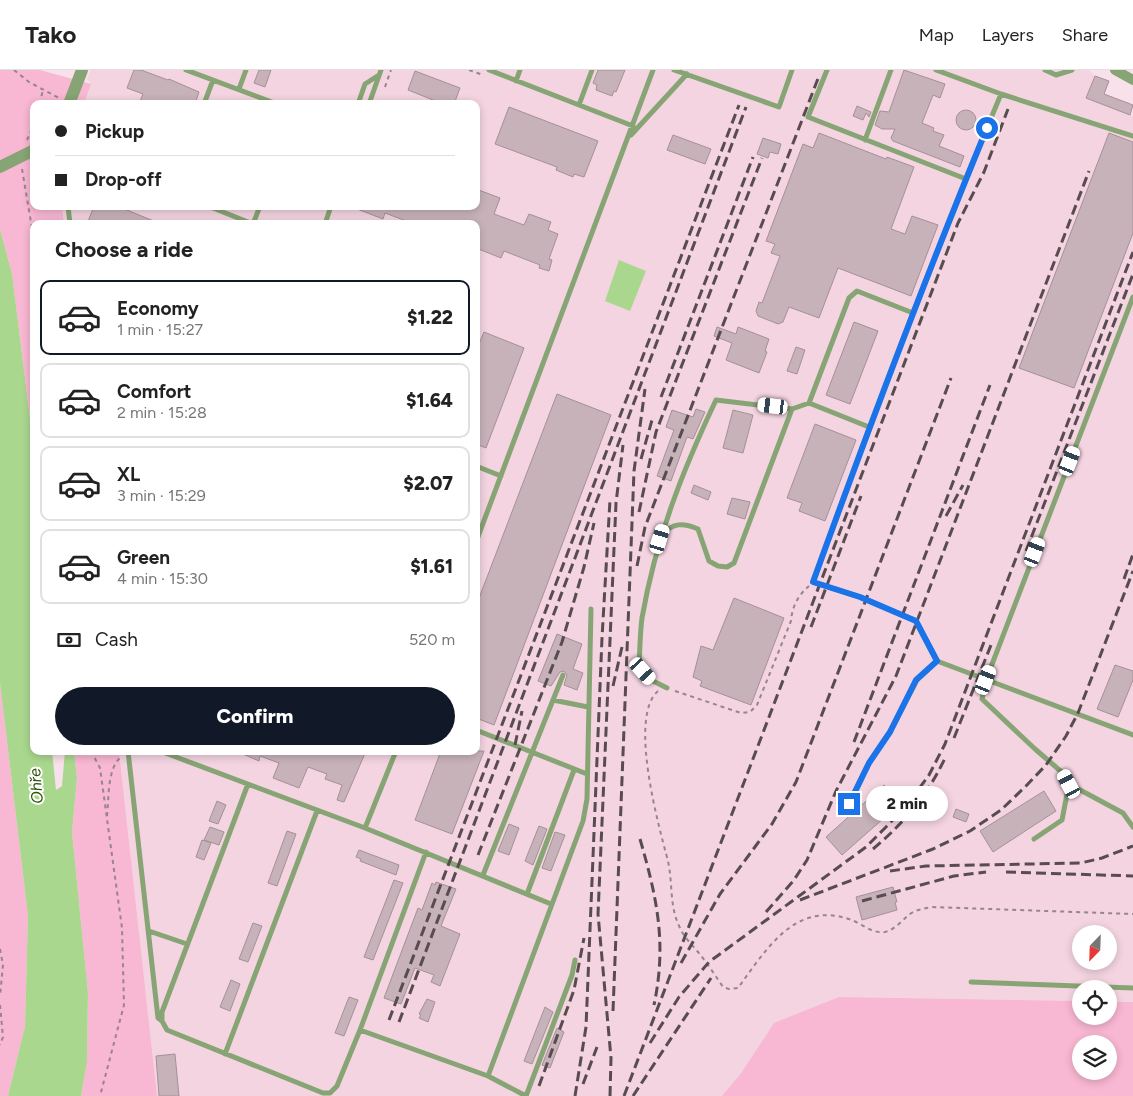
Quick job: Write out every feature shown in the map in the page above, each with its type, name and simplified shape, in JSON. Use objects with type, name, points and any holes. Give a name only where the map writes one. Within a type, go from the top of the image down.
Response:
[{"type":"street","points":[[67,100],[82,70]]},
{"type":"street","points":[[1114,70],[1133,80]]},
{"type":"street","points":[[0,167],[30,147]]},
{"type":"lane","points":[[186,70],[268,100]]},
{"type":"lane","points":[[239,89],[246,70]]},
{"type":"lane","points":[[489,70],[633,126]]},
{"type":"lane","points":[[516,81],[520,70]]},
{"type":"lane","points":[[579,105],[592,70]]},
{"type":"lane","points":[[480,531],[653,70]]},
{"type":"lane","points":[[674,70],[779,107],[792,70]]},
{"type":"lane","points":[[827,70],[808,117],[966,179]]},
{"type":"lane","points":[[865,140],[890,70]]},
{"type":"lane","points":[[936,70],[1001,94],[1133,136]]},
{"type":"lane","points":[[1044,70],[1056,75],[1072,70]]},
{"type":"lane","points":[[359,100],[365,84],[380,72]]},
{"type":"lane","points":[[370,100],[380,72]]},
{"type":"lane","points":[[628,138],[687,74]]},
{"type":"lane","points":[[206,100],[213,80]]},
{"type":"lane","points":[[1001,94],[869,427],[813,582],[860,597],[916,621],[937,661],[1133,735]]},
{"type":"lane","points":[[224,210],[245,220]]},
{"type":"lane","points":[[809,403],[849,298],[857,291],[913,313]]},
{"type":"lane","points":[[1133,297],[986,680],[982,699],[1064,774],[1069,784],[1123,813],[1133,827]]},
{"type":"lane","points":[[668,688],[651,680],[639,664],[642,619],[660,539],[689,458],[716,400],[792,409],[809,403],[869,427]]},
{"type":"lane","points":[[660,539],[666,530],[676,524],[688,524],[698,529],[709,561],[718,566],[727,567],[734,563],[792,409]]},
{"type":"lane","points":[[480,468],[501,476]]},
{"type":"lane","points":[[488,1076],[583,821],[587,799],[591,609]]},
{"type":"lane","points":[[849,804],[869,763],[890,732],[916,680],[937,661]]},
{"type":"lane","points":[[483,875],[563,675]]},
{"type":"lane","points":[[553,700],[588,708]]},
{"type":"lane","points":[[480,732],[587,774]]},
{"type":"lane","points":[[128,755],[158,1018],[167,1030],[322,1093],[330,1093],[338,1086],[426,852]]},
{"type":"lane","points":[[171,755],[365,828],[551,904]]},
{"type":"lane","points":[[365,828],[394,755]]},
{"type":"lane","points":[[527,894],[574,770]]},
{"type":"lane","points":[[162,1021],[162,1012],[248,784]]},
{"type":"lane","points":[[1034,839],[1062,820],[1069,784]]},
{"type":"lane","points":[[225,1054],[317,811]]},
{"type":"lane","points":[[149,931],[187,944]]},
{"type":"lane","points":[[360,1030],[488,1076],[526,1096],[572,975],[575,960]]},
{"type":"lane","points":[[971,982],[1133,988]]},
{"type":"path","points":[[14,70],[29,82],[62,100]]},
{"type":"path","points":[[385,87],[392,70]]},
{"type":"path","points":[[41,100],[43,89]]},
{"type":"path","points":[[22,167],[30,220]]},
{"type":"path","points":[[813,582],[804,591],[792,610],[791,621],[757,706],[750,712],[741,713],[668,688],[657,692],[650,701],[646,716],[650,790],[668,863],[672,910],[680,930],[723,987],[729,989],[738,988],[771,942],[787,928],[801,921],[820,916],[851,920],[879,932],[887,932],[917,910],[932,907],[1133,914]]},
{"type":"path","points":[[93,755],[100,768],[122,928],[124,1006],[100,1096]]},
{"type":"path","points":[[106,821],[113,772],[116,762],[123,755]]},
{"type":"path","points":[[0,949],[3,966],[0,996]]},
{"type":"path","points":[[0,1005],[3,1037],[0,1046]]},
{"type":"shaded area","points":[[0,70],[40,70],[91,84],[85,100],[30,100],[30,210],[62,210],[64,220],[30,220],[30,419],[12,274],[0,229]]},
{"type":"shaded area","points":[[91,70],[1089,70],[1095,76],[1087,98],[1133,116],[1133,1002],[1117,1002],[1117,980],[1072,980],[1072,1001],[839,997],[742,1072],[722,1096],[157,1096],[119,755],[480,755],[480,220],[64,220],[62,210],[480,210],[480,100],[85,100],[91,84],[87,79]]},
{"type":"shaded area","points":[[0,683],[28,916],[25,1026],[8,1096],[0,1096]]},
{"type":"shaded area","points":[[74,755],[119,755],[157,1096],[81,1096],[87,1062],[88,993],[72,832],[77,778]]},
{"type":"shaded area","points":[[839,997],[1072,1001],[1072,1025],[1117,1025],[1117,1002],[1133,1002],[1133,1096],[722,1096],[742,1072],[774,1023]]},
{"type":"water","name":"Ohře","points":[[0,229],[12,274],[30,419],[30,755],[52,755],[56,790],[62,786],[65,755],[74,755],[77,778],[72,832],[88,993],[87,1062],[81,1096],[8,1096],[25,1026],[28,916],[0,683]]},
{"type":"water","points":[[619,260],[646,271],[630,311],[605,301]]},
{"type":"building","points":[[134,70],[141,70],[169,79],[199,92],[196,100],[141,100],[143,94],[127,88]]},
{"type":"building","points":[[259,70],[271,70],[265,87],[254,83]]},
{"type":"building","points":[[598,70],[625,70],[616,92],[614,91],[612,96],[596,90],[597,85],[593,83]]},
{"type":"building","points":[[904,70],[945,84],[940,98],[933,95],[922,123],[934,128],[933,131],[944,135],[939,146],[964,156],[960,167],[893,141],[891,138],[895,129],[882,129],[875,125],[880,111],[889,112]]},
{"type":"building","points":[[415,71],[460,88],[456,100],[433,100],[408,90]]},
{"type":"building","points":[[1095,76],[1109,81],[1104,94],[1133,105],[1130,115],[1086,98]]},
{"type":"building","points":[[857,106],[871,112],[869,117],[866,113],[863,120],[853,116]]},
{"type":"building","points":[[509,107],[598,141],[584,177],[574,174],[573,177],[556,170],[557,167],[495,144]]},
{"type":"building","points":[[966,110],[973,113],[976,120],[973,127],[966,130],[959,127],[956,120],[959,113]]},
{"type":"building","points":[[819,133],[886,159],[887,157],[914,167],[891,229],[905,234],[912,216],[938,225],[911,296],[838,268],[819,318],[789,307],[783,322],[778,324],[758,316],[756,311],[759,302],[762,303],[780,256],[771,253],[775,244],[766,241],[803,144],[813,148]]},
{"type":"building","points":[[1109,133],[1133,142],[1133,233],[1074,388],[1019,368]]},
{"type":"building","points":[[673,135],[711,149],[705,164],[667,150]]},
{"type":"building","points":[[763,138],[781,144],[778,154],[770,152],[768,158],[757,154]]},
{"type":"building","points":[[480,190],[500,198],[494,214],[524,225],[529,214],[551,222],[548,230],[558,234],[549,259],[552,260],[549,271],[539,268],[540,265],[504,251],[501,258],[480,250],[480,220],[403,220],[385,213],[383,219],[360,210],[480,210]]},
{"type":"building","points":[[92,210],[127,210],[151,220],[89,220]]},
{"type":"building","points":[[854,322],[878,331],[850,404],[826,395]]},
{"type":"building","points":[[717,327],[736,334],[738,327],[769,339],[765,351],[767,352],[759,373],[726,360],[732,343],[714,336]]},
{"type":"building","points":[[484,332],[524,348],[486,448],[480,446],[480,342]]},
{"type":"building","points":[[796,347],[805,350],[797,374],[787,371]]},
{"type":"building","points":[[557,394],[611,415],[494,725],[480,720],[480,596]]},
{"type":"building","points":[[696,409],[705,412],[693,439],[687,437],[671,481],[657,476],[674,430],[666,427],[672,410],[693,417]]},
{"type":"building","points":[[733,410],[753,415],[743,453],[723,448]]},
{"type":"building","points":[[815,424],[856,440],[825,521],[799,511],[802,503],[787,498]]},
{"type":"building","points":[[694,485],[711,492],[708,500],[691,493]]},
{"type":"building","points":[[732,498],[750,502],[745,519],[727,514]]},
{"type":"building","points":[[734,598],[784,618],[751,705],[700,686],[702,681],[693,677],[701,646],[713,650]]},
{"type":"building","points":[[557,634],[582,644],[573,669],[583,673],[577,690],[564,685],[567,675],[564,671],[560,672],[551,686],[538,681]]},
{"type":"building","points":[[1115,665],[1133,671],[1133,680],[1118,717],[1097,709]]},
{"type":"building","points":[[480,751],[484,751],[452,834],[415,820],[439,755],[480,755]]},
{"type":"building","points":[[245,755],[364,755],[344,802],[337,800],[342,785],[325,779],[327,774],[308,767],[299,788],[273,778],[279,763],[260,756],[259,761]]},
{"type":"building","points":[[884,785],[901,803],[842,855],[826,837]]},
{"type":"building","points":[[1044,791],[1056,811],[993,852],[980,831]]},
{"type":"building","points":[[217,801],[226,805],[218,824],[209,821]]},
{"type":"building","points":[[956,809],[969,814],[966,822],[953,817]]},
{"type":"building","points":[[509,824],[519,828],[509,855],[498,851]]},
{"type":"building","points":[[539,826],[547,829],[533,865],[525,861]]},
{"type":"building","points":[[210,827],[224,832],[219,845],[204,840]]},
{"type":"building","points":[[287,831],[296,834],[277,886],[268,883]]},
{"type":"building","points":[[555,832],[565,835],[551,871],[542,868]]},
{"type":"building","points":[[202,840],[211,843],[204,860],[196,857]]},
{"type":"building","points":[[359,850],[399,865],[396,875],[360,861],[361,859],[356,857]]},
{"type":"building","points":[[394,880],[403,883],[373,960],[364,957]]},
{"type":"building","points":[[436,882],[456,889],[441,926],[460,934],[440,986],[431,982],[434,975],[415,968],[401,1004],[384,998],[418,908],[422,910],[432,883],[435,885]]},
{"type":"building","points":[[893,887],[897,910],[862,920],[856,897]]},
{"type":"building","points":[[253,923],[262,926],[248,962],[239,959]]},
{"type":"building","points":[[231,980],[240,984],[230,1011],[220,1007]]},
{"type":"building","points":[[349,997],[358,1000],[344,1036],[335,1033]]},
{"type":"building","points":[[427,999],[435,1002],[428,1022],[419,1018],[421,1015],[419,1014]]},
{"type":"building","points":[[545,1007],[553,1012],[532,1064],[524,1061]]},
{"type":"building","points":[[557,1028],[564,1032],[550,1068],[542,1065]]},
{"type":"building","points":[[175,1054],[179,1096],[159,1096],[156,1056]]},
{"type":"railway","points":[[637,566],[645,527],[819,76]]},
{"type":"railway","points":[[389,1020],[739,105]]},
{"type":"railway","points":[[399,1022],[746,107]]},
{"type":"railway","points":[[624,1096],[958,223],[984,172],[1008,109]]},
{"type":"railway","points":[[661,397],[753,157]]},
{"type":"railway","points":[[639,512],[656,432],[762,158]]},
{"type":"railway","points":[[766,912],[794,880],[807,860],[836,791],[896,676],[1089,171]]},
{"type":"railway","points":[[650,1043],[679,997],[709,962],[866,847],[907,805],[929,775],[945,744],[1133,252]]},
{"type":"railway","points":[[1026,551],[1133,274]]},
{"type":"railway","points":[[681,963],[720,894],[772,824],[796,782],[951,378]]},
{"type":"railway","points":[[854,742],[990,385]]},
{"type":"railway","points":[[613,1011],[634,471],[645,389]]},
{"type":"railway","points":[[641,459],[652,420]]},
{"type":"railway","points":[[610,1096],[611,1058],[598,914],[616,503],[623,445]]},
{"type":"railway","points":[[946,516],[963,485]]},
{"type":"railway","points":[[811,627],[861,496]]},
{"type":"railway","points":[[575,1096],[586,1027],[602,638],[610,500]]},
{"type":"railway","points":[[478,855],[562,642],[584,567],[594,523]]},
{"type":"railway","points":[[1124,579],[1133,554]]},
{"type":"railway","points":[[800,900],[933,849],[970,831],[1001,810],[1026,786],[1046,765],[1066,736],[1078,713],[1133,571]]},
{"type":"railway","points":[[954,738],[991,645]]},
{"type":"railway","points":[[613,686],[622,647]]},
{"type":"railway","points":[[515,745],[522,711]]},
{"type":"railway","points":[[873,849],[914,808],[931,784],[945,758]]},
{"type":"railway","points":[[640,839],[655,901],[660,941],[660,961],[654,1005]]},
{"type":"railway","points":[[890,871],[926,866],[1081,863],[1102,858],[1133,846]]},
{"type":"railway","points":[[862,901],[954,876],[986,872]]},
{"type":"railway","points":[[1006,872],[1133,876]]},
{"type":"railway","points":[[539,1086],[574,990],[584,938]]},
{"type":"railway","points":[[633,1096],[711,978]]},
{"type":"railway","points":[[583,1084],[597,1047]]},
{"type":"route","points":[[849,804],[869,763],[890,732],[916,680],[937,661],[916,621],[860,597],[813,582],[869,427],[954,206],[987,128]]}]
